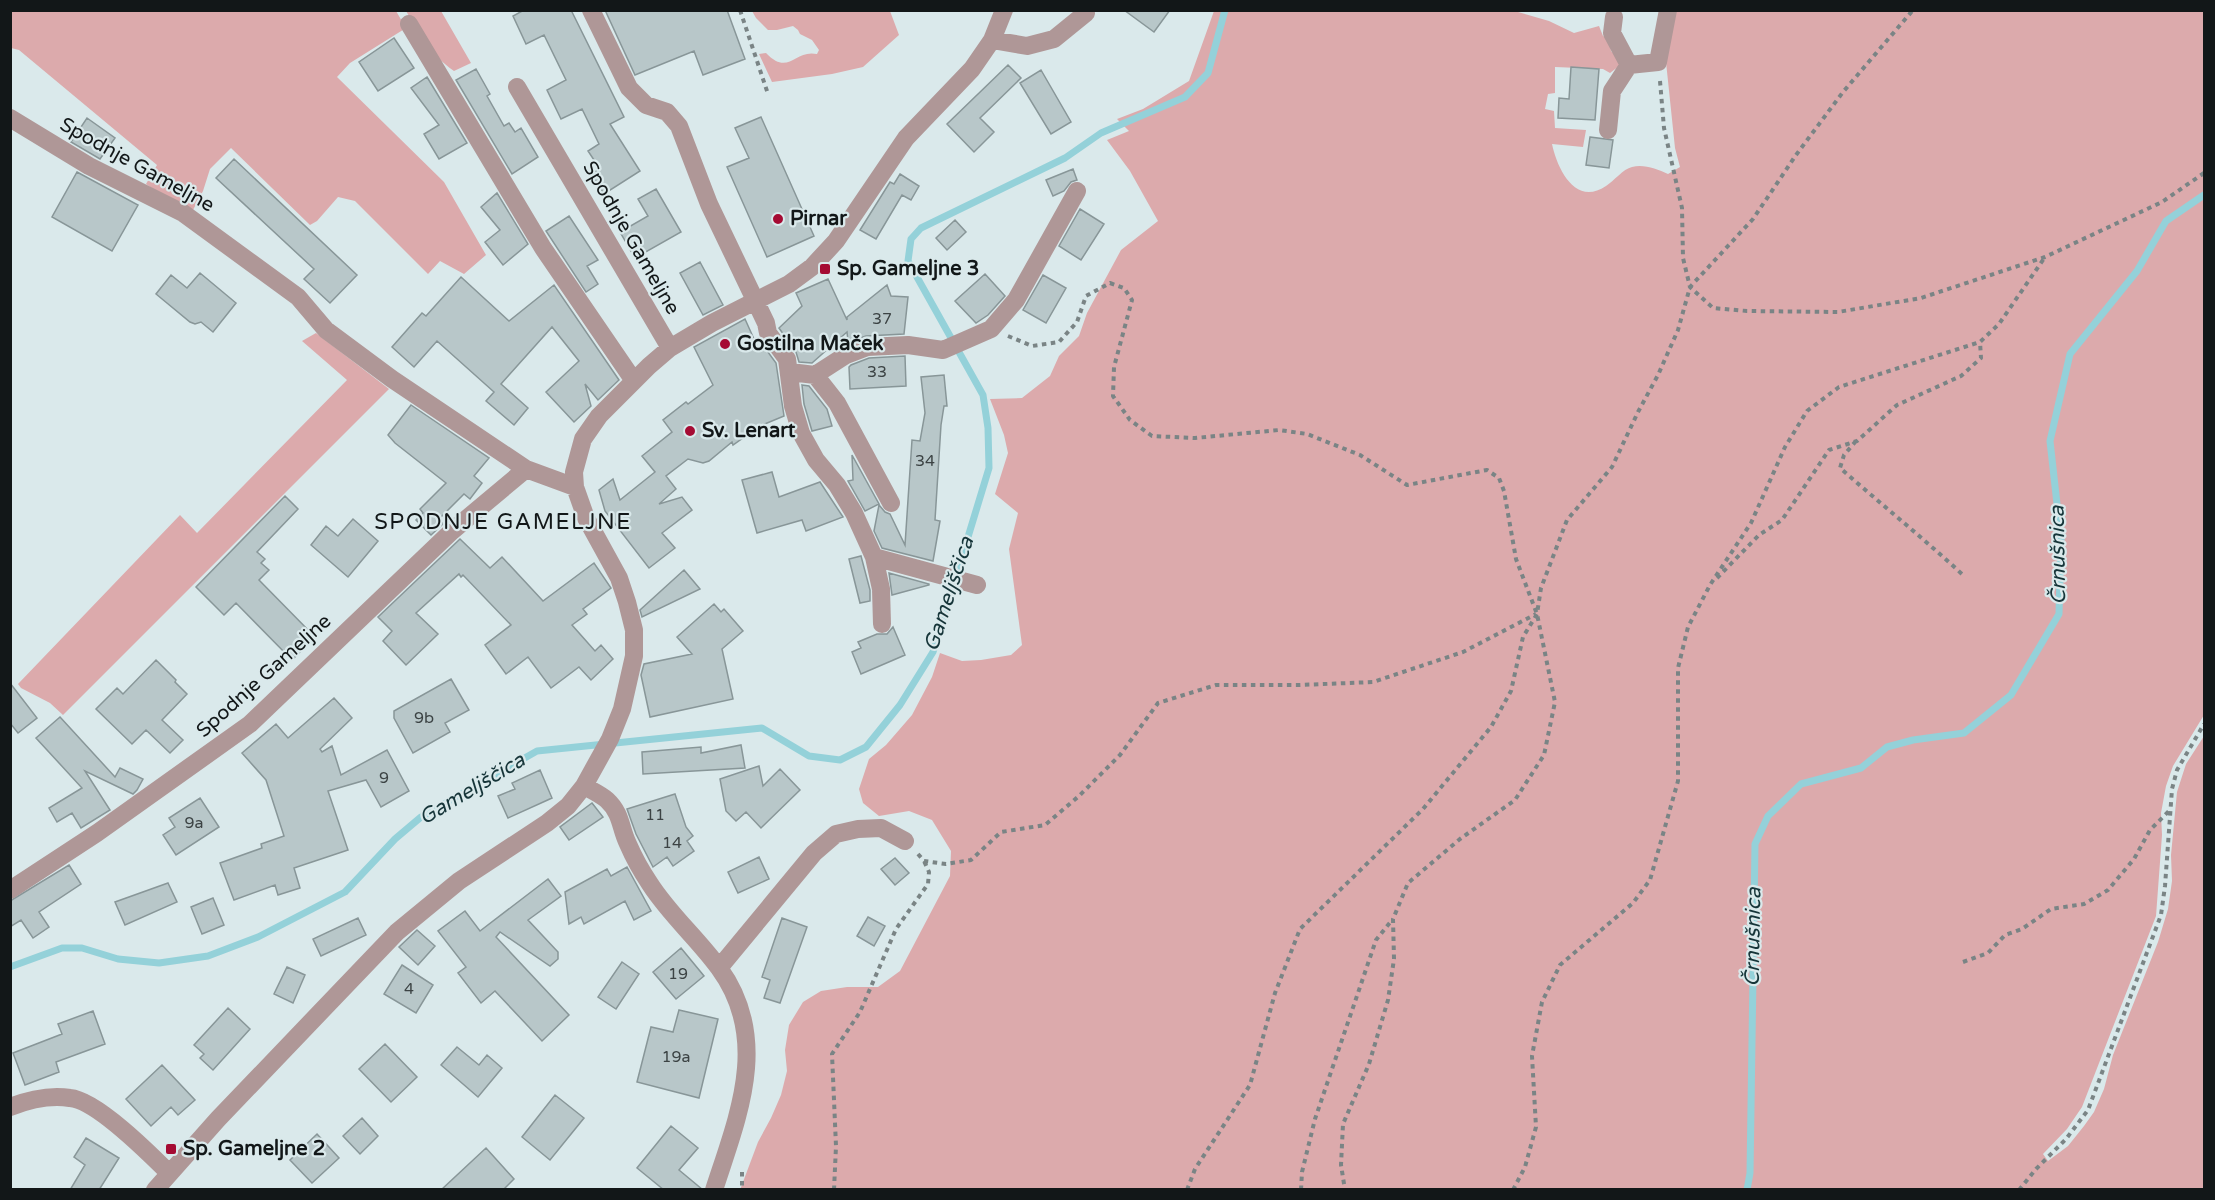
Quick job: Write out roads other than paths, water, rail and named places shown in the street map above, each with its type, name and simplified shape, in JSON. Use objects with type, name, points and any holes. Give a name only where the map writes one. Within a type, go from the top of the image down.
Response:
[{"type":"street","points":[[591,10],[629,88],[646,105],[667,112],[679,126],[709,204],[766,323],[768,333],[787,358],[793,406],[801,433],[816,460],[837,485],[849,504],[874,557],[881,589],[882,624]]},
{"type":"street","name":"Spodnje Gameljne","points":[[155,1190],[218,1119],[397,932],[459,881],[547,823],[568,806],[584,786],[610,739],[622,709],[634,656],[634,630],[619,578],[586,518],[575,487],[574,472],[583,439],[599,416],[670,348],[712,323],[789,284],[813,267],[836,241],[906,138],[972,69],[992,40],[1004,10]]},
{"type":"street","points":[[1629,65],[1658,62],[1668,10]]},
{"type":"street","points":[[992,40],[1027,46],[1054,39],[1086,13]]},
{"type":"street","points":[[1614,17],[1612,33],[1629,65]]},
{"type":"street","points":[[409,24],[543,248],[634,381]]},
{"type":"street","points":[[1608,130],[1612,92],[1629,65]]},
{"type":"street","name":"Spodnje Gameljne","points":[[517,87],[670,348]]},
{"type":"street","name":"Spodnje Gameljne","points":[[10,118],[89,166],[157,199],[201,225],[298,297],[326,330],[392,379],[526,469],[575,487]]},
{"type":"street","points":[[790,372],[815,375],[846,355],[867,348],[908,345],[943,350],[991,328],[1016,300],[1077,191]]},
{"type":"street","points":[[815,375],[837,403],[891,503]]},
{"type":"street","name":"Spodnje Gameljne","points":[[10,891],[97,833],[250,724],[452,531],[526,469]]},
{"type":"street","points":[[874,557],[971,584]]},
{"type":"street","points":[[584,786],[607,800],[621,819],[627,843],[655,892],[719,968],[732,988],[741,1011],[748,1056],[740,1114],[732,1130],[714,1190]]},
{"type":"street","points":[[719,968],[814,853],[836,834],[858,829],[881,828],[905,841]]},
{"type":"street","points":[[10,1107],[26,1101],[71,1097],[94,1108],[137,1141],[169,1173]]},
{"type":"waterway","name":"Gameljščica","points":[[10,967],[62,948],[82,948],[118,959],[159,963],[208,956],[258,937],[345,892],[395,839],[421,817],[537,751],[762,728],[809,756],[840,760],[866,747],[900,705],[933,652],[989,468],[988,428],[983,395],[908,261],[911,239],[921,228],[1065,158],[1101,133],[1185,97],[1208,73],[1225,10]]},
{"type":"waterway","name":"Črnušnica","points":[[1747,1190],[1750,1173],[1755,844],[1768,816],[1801,784],[1861,768],[1887,747],[1913,740],[1964,733],[2011,695],[2059,614],[2061,540],[2050,441],[2070,354],[2137,271],[2166,221],[2204,195]]},
{"type":"place","name":"Pirnar","points":[[778,219]]},
{"type":"place","name":"Sp. Gameljne 3","points":[[825,269]]},
{"type":"place","name":"Gostilna Maček","points":[[725,344]]},
{"type":"place","name":"Sv. Lenart","points":[[690,431]]},
{"type":"place","name":"Sp. Gameljne 2","points":[[171,1149]]},
{"type":"district","name":"SPODNJE GAMELJNE","points":[[503,522]]}]
